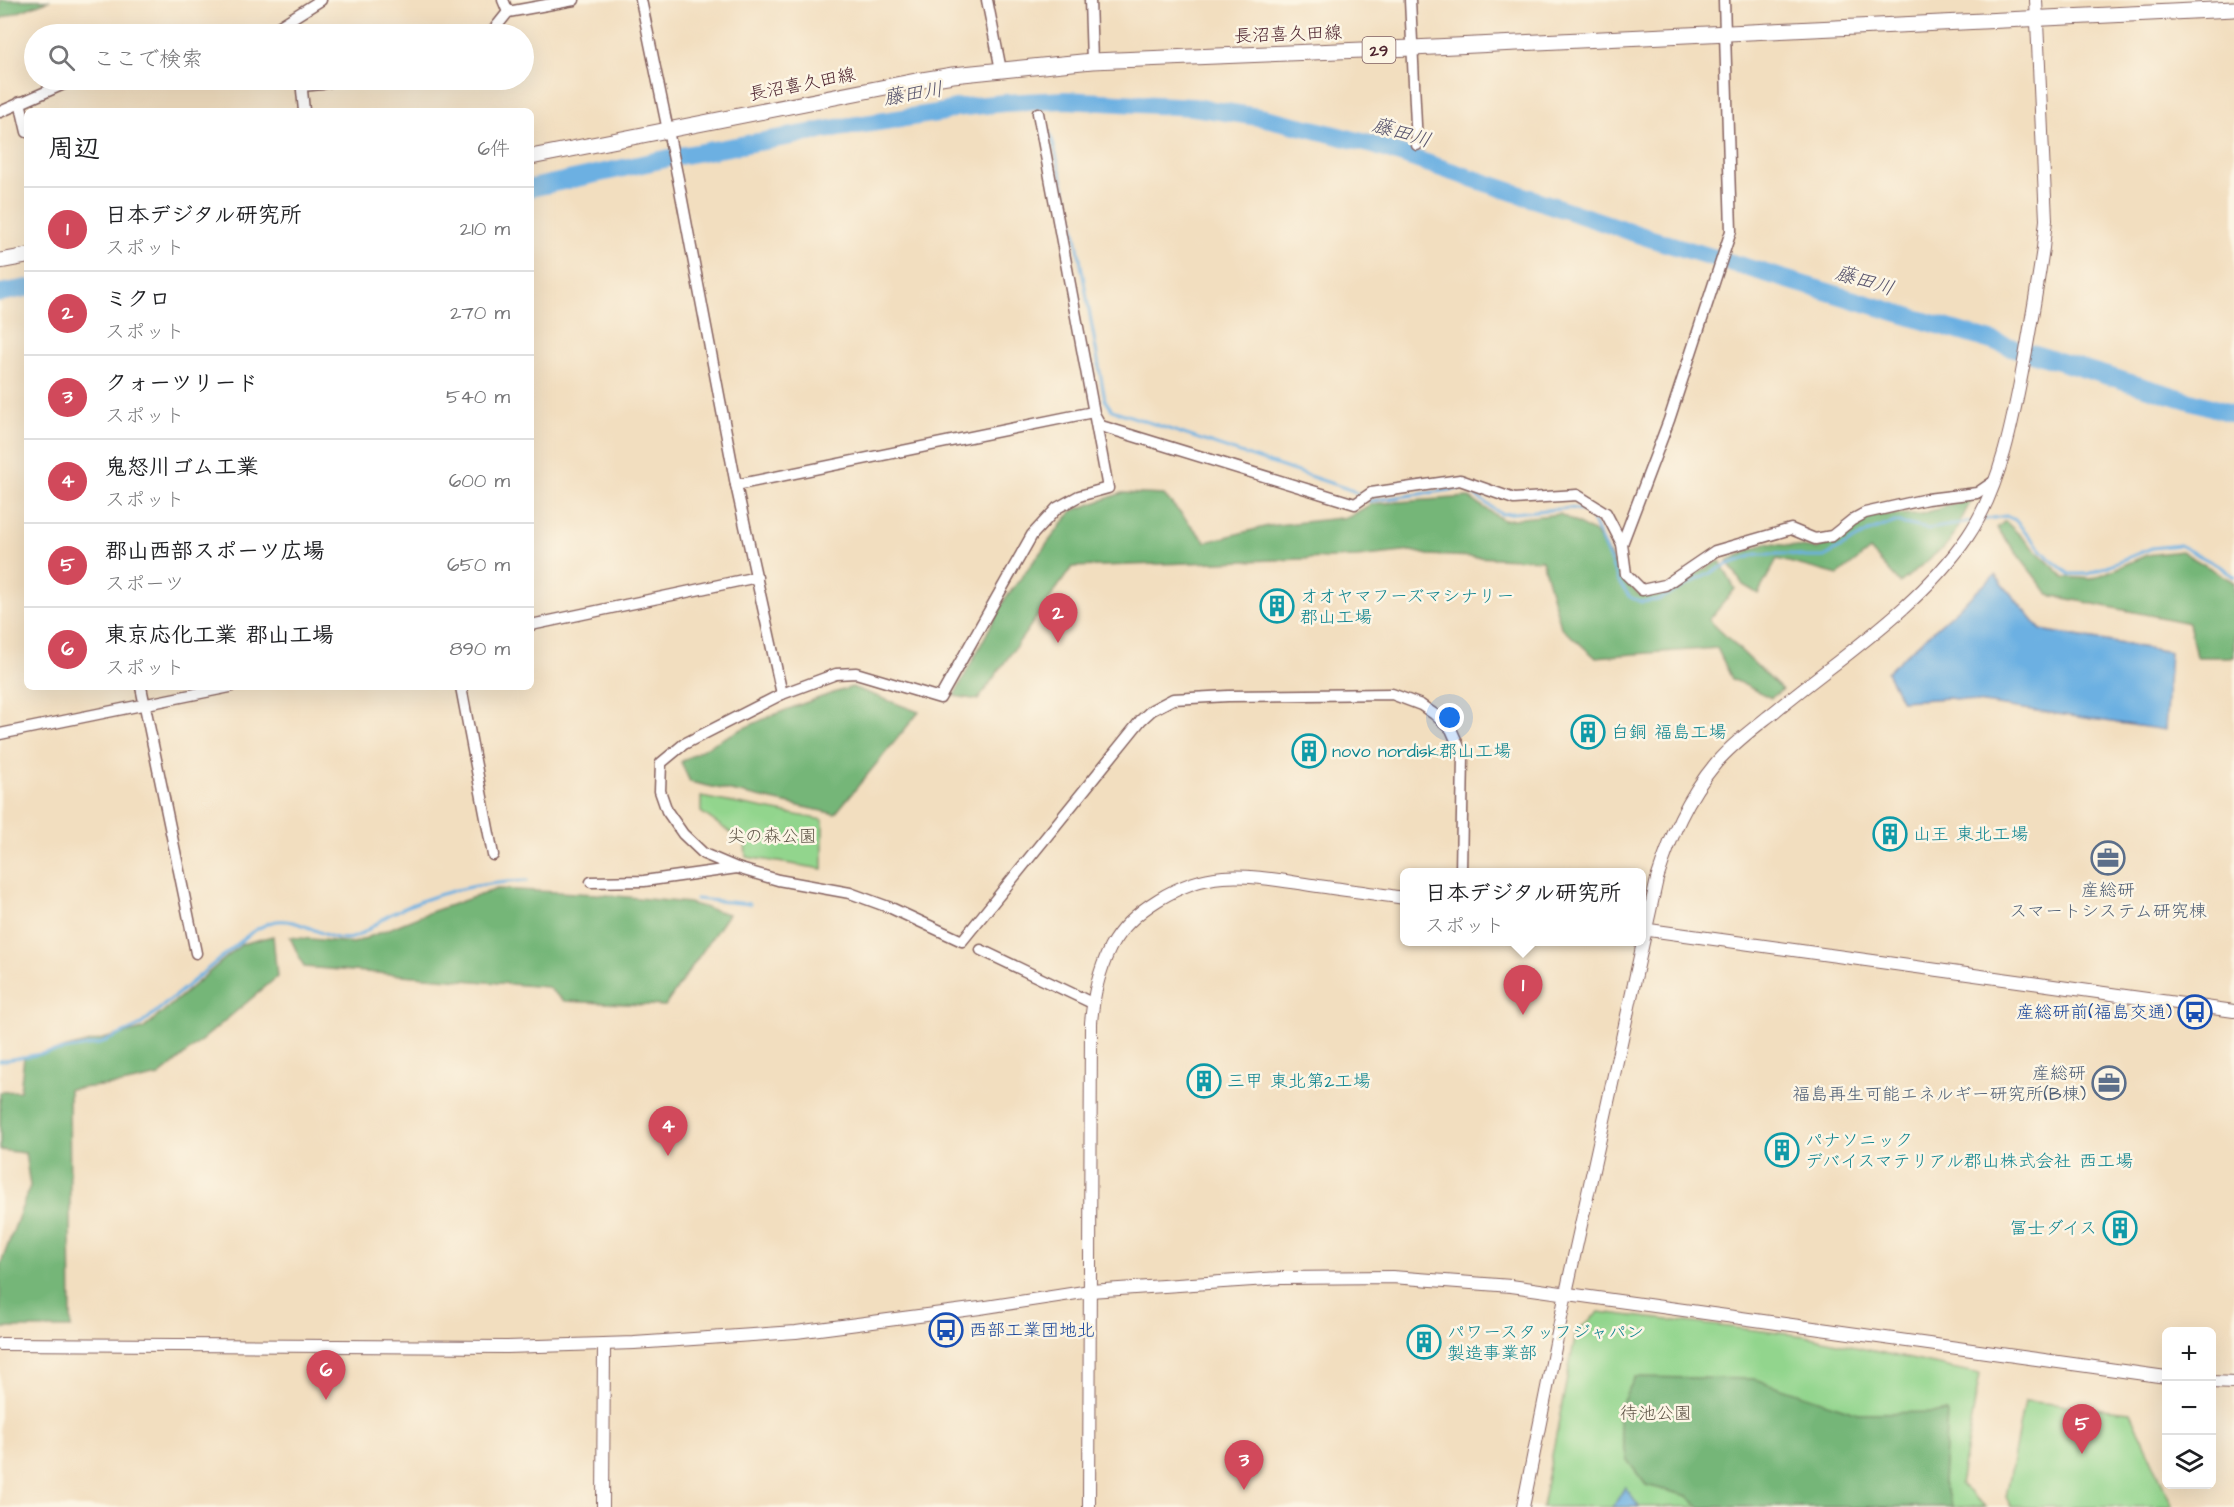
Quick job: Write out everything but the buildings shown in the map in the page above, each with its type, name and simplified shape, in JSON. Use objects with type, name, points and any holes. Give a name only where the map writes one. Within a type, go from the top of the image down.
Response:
[{"type":"main road","name":"長沼喜久田線","points":[[534,156],[667,134],[916,81],[1001,70],[1092,62],[2234,9]]},
{"type":"main road","points":[[0,261],[24,257]]},
{"type":"street","points":[[292,24],[321,0]]},
{"type":"street","points":[[503,0],[508,12]]},
{"type":"street","points":[[498,24],[508,12],[574,0]]},
{"type":"street","points":[[640,0],[676,172],[736,485],[782,694]]},
{"type":"street","points":[[987,0],[1001,70]]},
{"type":"street","points":[[1090,0],[1092,62]]},
{"type":"street","points":[[1410,0],[1417,146]]},
{"type":"street","points":[[1622,544],[1669,420],[1731,231],[1724,0]]},
{"type":"street","points":[[1646,926],[1657,879],[1670,840],[1683,811],[1717,762],[1767,717],[1892,616],[1935,578],[1973,527],[1985,503],[2009,434],[2032,316],[2046,220],[2036,0]]},
{"type":"street","points":[[0,112],[49,90]]},
{"type":"street","points":[[302,90],[304,108]]},
{"type":"street","points":[[20,102],[24,119]]},
{"type":"street","points":[[1038,113],[1108,488],[1079,496],[1057,508],[1032,535],[940,698],[856,674],[836,674],[782,694],[684,744],[661,763],[660,791],[667,811],[683,834],[704,854],[737,868],[778,880],[850,893],[891,908],[962,941],[1112,755],[1152,710],[1173,699],[1392,694],[1401,696],[1428,710],[1451,729],[1458,742],[1463,756],[1461,868]]},
{"type":"street","points":[[736,485],[1093,412]]},
{"type":"street","points":[[1093,412],[1101,426],[1355,504],[1371,493],[1460,480],[1514,499],[1577,495],[1606,513],[1622,544],[1626,574],[1642,590],[1665,585],[1716,551],[1791,529],[1815,539],[1832,536],[1864,513],[1927,499],[1977,493],[1993,482]]},
{"type":"street","points":[[534,624],[757,577]]},
{"type":"street","points":[[142,690],[196,953]]},
{"type":"street","points":[[0,734],[215,690]]},
{"type":"street","points":[[462,690],[493,855]]},
{"type":"street","points":[[591,882],[644,881],[737,868]]},
{"type":"street","points":[[1089,1507],[1092,1003],[1111,947],[1127,926],[1146,908],[1168,894],[1221,877],[1250,877],[1400,897]]},
{"type":"street","points":[[1646,930],[2234,1011]]},
{"type":"street","points":[[1523,1507],[1566,1293],[1642,946]]},
{"type":"street","points":[[981,950],[1092,1003]]},
{"type":"street","points":[[0,1344],[507,1347],[752,1337],[980,1308],[1090,1291],[1281,1278],[1392,1277],[1510,1286],[1566,1293],[2162,1376]]},
{"type":"street","points":[[603,1507],[604,1344]]},
{"type":"street","points":[[2216,1382],[2234,1383]]},
{"type":"green space","points":[[0,0],[50,0],[0,19]]},
{"type":"green space","points":[[1122,493],[1164,495],[1206,542],[1268,526],[1349,517],[1371,504],[1468,497],[1503,520],[1560,514],[1595,533],[1627,582],[1638,594],[1656,595],[1720,561],[1735,589],[1709,620],[1782,690],[1771,698],[1732,679],[1717,648],[1595,657],[1561,627],[1542,560],[1428,555],[1412,551],[1357,557],[1072,567],[978,700],[954,696],[1005,599],[1072,511]]},
{"type":"green space","points":[[1972,499],[1950,542],[1900,583],[1870,550],[1838,575],[1777,559],[1758,594],[1743,585],[1727,561],[1765,543],[1817,549],[1874,515],[1921,514]]},
{"type":"green space","points":[[2005,521],[2064,577],[2092,579],[2147,555],[2181,551],[2232,581],[2234,583],[2234,657],[2196,657],[2189,623],[2049,595],[1997,528]]},
{"type":"green space","points":[[852,687],[919,712],[835,814],[690,782],[681,762],[723,738],[764,719]]},
{"type":"green space","name":"尖の森公園","points":[[701,797],[823,820],[823,869],[746,857],[745,843],[701,812]]},
{"type":"green space","points":[[497,889],[596,894],[689,903],[728,914],[665,1006],[564,1001],[547,987],[304,967],[290,937],[354,943],[428,913]]},
{"type":"green space","points":[[273,936],[277,977],[159,1076],[122,1084],[69,1089],[71,1328],[0,1328],[0,1266],[30,1186],[25,1153],[0,1150],[0,1092],[20,1091],[24,1057],[143,1029],[242,944]]},
{"type":"green space","name":"待池公園","points":[[1599,1312],[1805,1336],[1980,1374],[1960,1484],[1986,1507],[1542,1507],[1576,1332]]},
{"type":"green space","points":[[1635,1377],[1754,1379],[1858,1413],[1947,1412],[1943,1483],[1953,1507],[1699,1507],[1688,1496],[1646,1485],[1627,1460],[1617,1413]]},
{"type":"green space","points":[[2024,1401],[2130,1412],[2162,1483],[2162,1489],[2165,1489],[2173,1507],[2011,1507],[2006,1497]]},
{"type":"water","points":[[1995,575],[2041,630],[2170,652],[2165,730],[1949,698],[1902,701],[1887,672]]},
{"type":"water","points":[[1625,1487],[1639,1507],[1613,1507]]},
{"type":"waterway","name":"藤田川","points":[[534,187],[679,156],[944,112],[955,108],[1065,100],[1193,107],[1265,118],[1373,145],[1652,239],[2234,414]]},
{"type":"waterway","points":[[1046,129],[1051,135],[1074,225],[1105,400],[1112,410],[1358,494]]},
{"type":"waterway","name":"藤田川","points":[[0,293],[24,289]]},
{"type":"waterway","points":[[1369,501],[1465,488],[1501,514],[1571,508],[1589,512],[1620,584],[1630,597],[1641,602],[1658,600],[1726,565],[1757,554],[1824,557],[1868,532],[1895,522],[1928,529],[1972,522]]},
{"type":"waterway","points":[[1981,520],[2006,516],[2015,520],[2049,558],[2069,574],[2088,574],[2152,548],[2179,545],[2223,568],[2234,577]]},
{"type":"waterway","points":[[0,1061],[99,1044],[139,1026],[252,932],[269,923],[293,922],[333,937],[352,938],[362,934],[391,914],[424,900],[475,886],[527,881]]},
{"type":"waterway","points":[[696,899],[750,904]]},
{"type":"place","name":"オオヤマフーズマシナリー 郡山工場","points":[[1277,606]]},
{"type":"place","name":"ミクロ","points":[[1058,643]]},
{"type":"place","name":"白銅 福島工場","points":[[1588,732]]},
{"type":"place","name":"novo nordisk郡山工場","points":[[1309,751]]},
{"type":"place","name":"山王 東北工場","points":[[1890,834]]},
{"type":"place","name":"産総研 スマートシステム研究棟","points":[[2108,858]]},
{"type":"place","name":"産総研前(福島交通)","points":[[2195,1012]]},
{"type":"place","name":"日本デジタル研究所","points":[[1523,1015]]},
{"type":"place","name":"三甲 東北第2工場","points":[[1204,1081]]},
{"type":"place","name":"産総研 福島再生可能エネルギー研究所(B棟)","points":[[2109,1083]]},
{"type":"place","name":"パナソニック デバイスマテリアル郡山株式会社 西工場","points":[[1782,1150]]},
{"type":"place","name":"鬼怒川ゴム工業","points":[[668,1156]]},
{"type":"place","name":"冨士ダイス","points":[[2120,1228]]},
{"type":"place","name":"西部工業団地北","points":[[946,1330]]},
{"type":"place","name":"パワースタッフジャパン 製造事業部","points":[[1424,1342]]},
{"type":"place","name":"東京応化工業 郡山工場","points":[[326,1400]]},
{"type":"place","name":"郡山西部スポーツ広場","points":[[2082,1454]]},
{"type":"place","name":"クォーツリード","points":[[1244,1490]]}]
